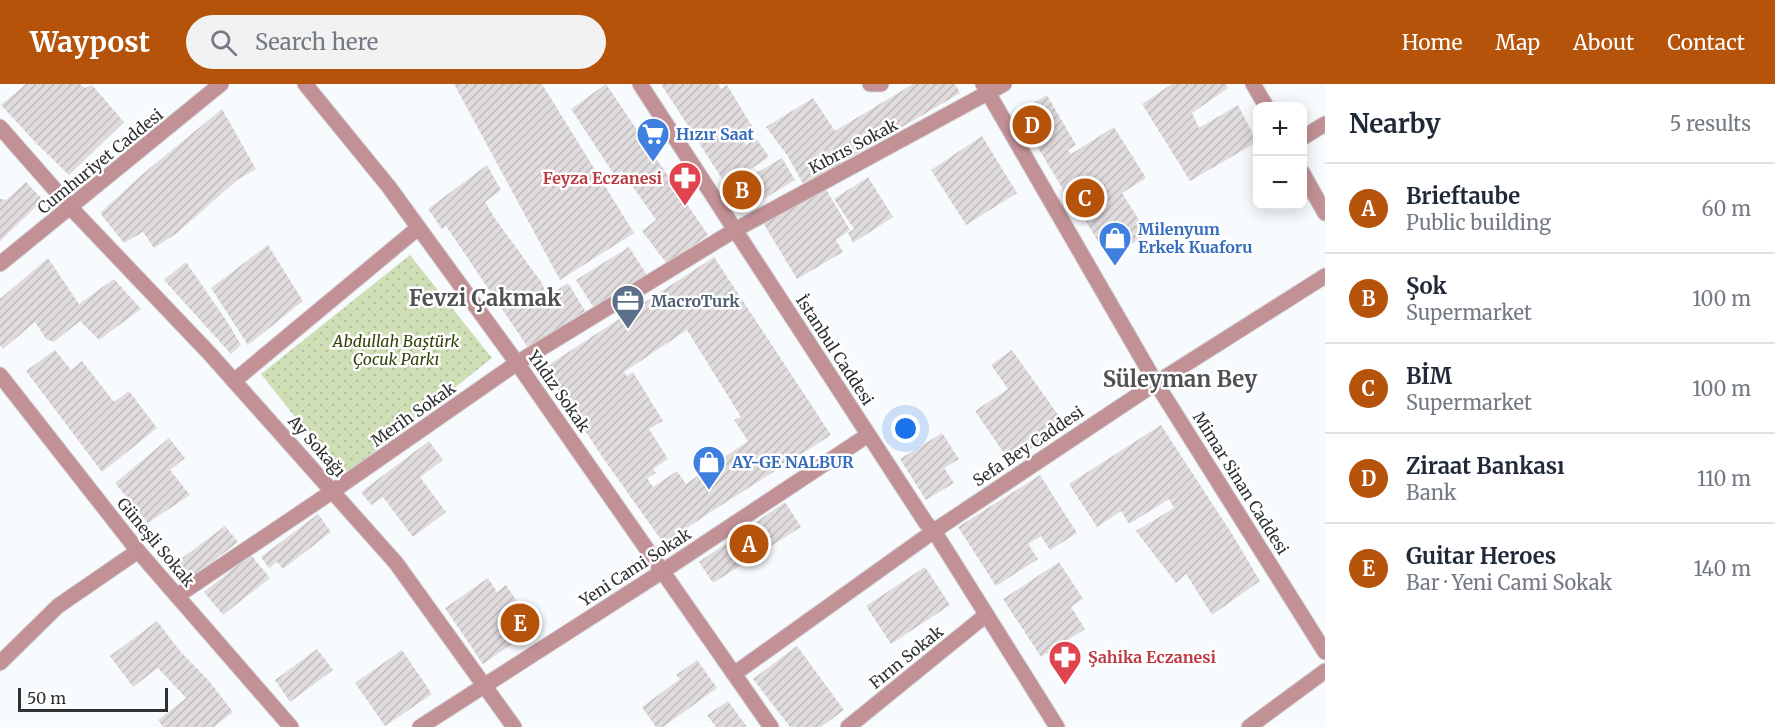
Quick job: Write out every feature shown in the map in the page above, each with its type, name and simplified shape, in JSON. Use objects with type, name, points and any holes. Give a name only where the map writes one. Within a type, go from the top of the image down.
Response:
[{"type":"street","name":"Cumhuriyet Caddesi","points":[[0,264],[221,84]]},
{"type":"street","name":"Yıldız Sokak","points":[[305,84],[389,188],[517,363],[771,727]]},
{"type":"street","name":"İstanbul Caddesi","points":[[640,84],[868,435],[926,523],[934,531],[1057,727]]},
{"type":"street","points":[[870,84],[880,84]]},
{"type":"street","name":"Kıbrıs Sokak","points":[[735,230],[986,88],[1004,84]]},
{"type":"street","points":[[1253,84],[1264,102]]},
{"type":"street","name":"Mimar Sinan Caddesi","points":[[986,88],[1156,382],[1325,652]]},
{"type":"street","points":[[1307,135],[1325,124]]},
{"type":"street","name":"Ay Sokağı","points":[[0,127],[71,208],[234,381],[396,563],[514,727]]},
{"type":"street","points":[[1307,181],[1325,213]]},
{"type":"street","points":[[234,381],[418,228]]},
{"type":"street","name":"Merih Sokak","points":[[177,596],[517,363],[735,230]]},
{"type":"street","name":"Sefa Bey Caddesi","points":[[734,674],[934,531],[1156,382],[1325,276]]},
{"type":"street","name":"Güneşli Sokak","points":[[0,375],[138,551],[291,727]]},
{"type":"street","name":"Yeni Cami Sokak","points":[[420,727],[663,571],[868,435]]},
{"type":"street","points":[[0,663],[58,606],[138,551]]},
{"type":"street","name":"Fırın Sokak","points":[[848,727],[986,615]]},
{"type":"street","points":[[1249,727],[1325,671]]},
{"type":"green space","name":"Abdullah Baştürk Çocuk Parkı","points":[[410,255],[492,358],[343,477],[261,374]]},
{"type":"building","points":[[26,84],[80,84],[85,88],[92,85],[124,122],[69,175],[1,105]]},
{"type":"building","points":[[454,84],[542,84],[634,233],[560,280]]},
{"type":"building","points":[[606,84],[708,235],[667,264],[642,231],[656,220],[622,171],[615,176],[571,109]]},
{"type":"building","points":[[661,84],[718,84],[721,89],[727,85],[753,128],[741,136],[746,145],[756,138],[769,157],[726,185]]},
{"type":"building","points":[[913,84],[955,84],[960,93],[805,187],[787,155],[766,127],[813,98],[835,131]]},
{"type":"building","points":[[1172,84],[1226,84],[1228,88],[1192,113],[1199,128],[1238,105],[1253,134],[1253,144],[1190,181],[1142,104]]},
{"type":"building","points":[[1047,95],[1076,145],[1068,150],[1071,154],[1114,127],[1146,178],[1122,193],[1148,234],[1108,258],[1084,218],[1081,219],[1017,113]]},
{"type":"building","points":[[222,109],[256,169],[237,180],[177,233],[154,248],[143,232],[124,243],[100,213],[144,173]]},
{"type":"building","points":[[982,136],[1017,193],[966,225],[931,170]]},
{"type":"building","points":[[782,158],[795,180],[743,211],[729,189]]},
{"type":"building","points":[[487,165],[501,190],[485,202],[542,283],[547,297],[568,283],[585,311],[529,349],[446,226],[442,229],[428,209]]},
{"type":"building","points":[[868,177],[893,217],[853,243],[848,233],[854,229],[834,199]]},
{"type":"building","points":[[26,182],[43,200],[0,241],[0,199],[6,200]]},
{"type":"building","points":[[823,184],[850,230],[836,240],[843,252],[797,279],[762,221]]},
{"type":"building","points":[[268,245],[303,301],[248,345],[211,288]]},
{"type":"building","points":[[629,247],[647,275],[594,308],[576,280]]},
{"type":"building","points":[[714,257],[831,435],[664,544],[603,458],[544,368]],"holes":[[[687,330],[741,417],[734,420],[748,441],[686,484],[677,471],[653,487],[647,478],[656,473],[653,469],[668,459],[649,429],[663,421],[633,372],[627,376],[624,372]]]},
{"type":"building","points":[[48,258],[79,304],[114,279],[141,309],[99,340],[80,321],[54,342],[46,339],[35,322],[3,349],[0,345],[0,299]]},
{"type":"building","points":[[186,262],[241,345],[231,354],[164,280]]},
{"type":"building","points":[[55,350],[71,370],[82,361],[114,402],[129,391],[157,428],[102,472],[26,371]]},
{"type":"building","points":[[1012,350],[1066,426],[1010,462],[975,411],[1008,389],[991,365]]},
{"type":"building","points":[[1161,425],[1260,581],[1212,615],[1186,574],[1176,583],[1136,531],[1174,508],[1169,499],[1129,524],[1121,511],[1097,527],[1069,484]]},
{"type":"building","points":[[942,433],[959,459],[944,468],[954,483],[926,500],[900,459]]},
{"type":"building","points":[[169,438],[185,458],[170,470],[190,495],[148,523],[115,483]]},
{"type":"building","points":[[429,441],[443,460],[420,477],[446,512],[413,537],[383,497],[371,505],[361,492]]},
{"type":"building","points":[[1040,475],[1077,533],[1050,550],[1041,536],[1028,544],[1038,559],[996,586],[958,527]]},
{"type":"building","points":[[785,502],[801,527],[713,583],[699,562]]},
{"type":"building","points":[[318,514],[331,532],[283,569],[277,562],[269,568],[261,557]]},
{"type":"building","points":[[225,526],[238,542],[190,579],[177,562]]},
{"type":"building","points":[[251,555],[270,578],[223,615],[204,592]]},
{"type":"building","points":[[1059,562],[1083,599],[1071,607],[1085,629],[1041,657],[1003,599]]},
{"type":"building","points":[[925,567],[950,605],[891,644],[866,606]]},
{"type":"building","points":[[488,578],[497,592],[506,585],[535,628],[483,664],[445,608]]},
{"type":"building","points":[[157,621],[233,712],[214,727],[163,727],[158,720],[186,698],[158,668],[133,687],[110,656]]},
{"type":"building","points":[[797,646],[844,710],[821,727],[790,727],[753,679]]},
{"type":"building","points":[[317,649],[333,670],[290,702],[275,680]]},
{"type":"building","points":[[402,650],[432,694],[385,726],[355,683]]},
{"type":"building","points":[[697,660],[717,688],[663,727],[656,727],[642,707],[680,679],[676,675]]},
{"type":"building","points":[[728,701],[747,727],[716,727],[707,715]]},
{"type":"place","name":"Ziraat Bankası","points":[[1032,125]]},
{"type":"place","name":"Hızır Saat","points":[[653,163]]},
{"type":"place","name":"Şok","points":[[742,190]]},
{"type":"place","name":"BİM","points":[[1085,198]]},
{"type":"place","name":"Feyza Eczanesi","points":[[685,207]]},
{"type":"place","name":"Milenyum Erkek Kuaforu","points":[[1115,267]]},
{"type":"place","name":"MacroTurk","points":[[628,330]]},
{"type":"place","name":"AY-GE NALBUR","points":[[709,491]]},
{"type":"place","name":"Brieftaube","points":[[749,544]]},
{"type":"place","name":"Guitar Heroes","points":[[520,623]]},
{"type":"place","name":"Şahika Eczanesi","points":[[1065,686]]},
{"type":"district","name":"Fevzi Çakmak","points":[[485,298]]},
{"type":"district","name":"Süleyman Bey","points":[[1180,379]]}]
